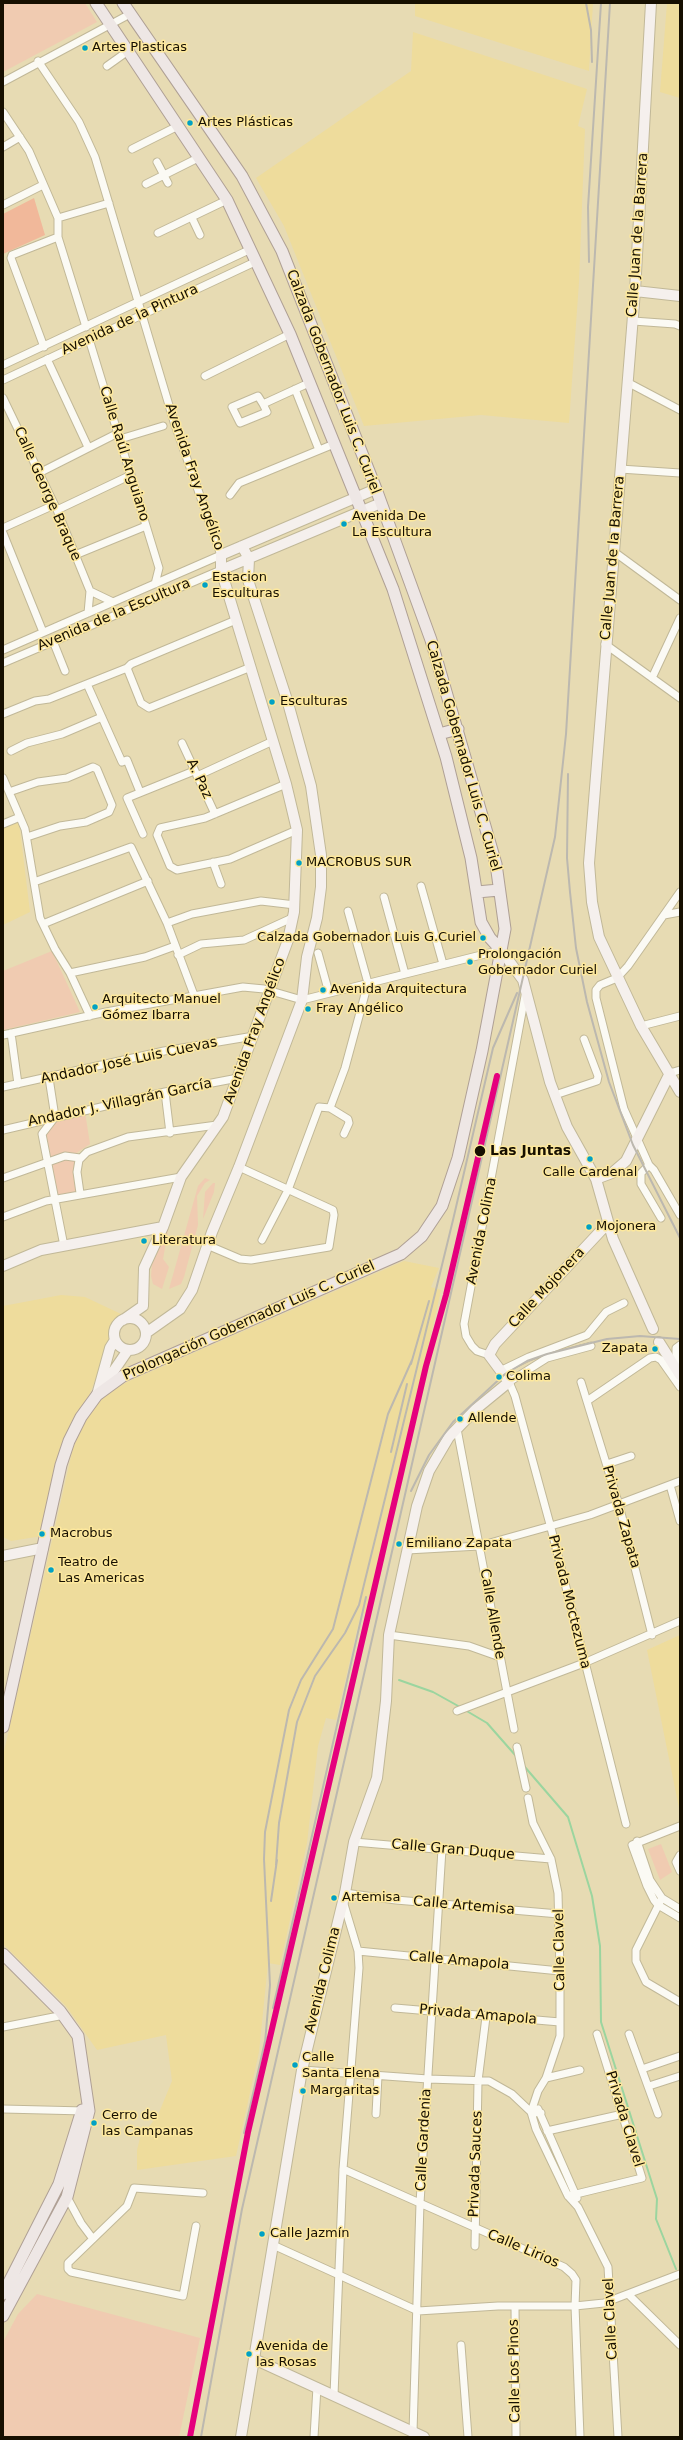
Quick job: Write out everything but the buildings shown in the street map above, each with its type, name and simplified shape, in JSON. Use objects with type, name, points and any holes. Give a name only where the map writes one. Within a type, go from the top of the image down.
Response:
[{"type":"main road","name":"Calzada Gobernador Luis C. Curiel","points":[[96,3],[227,200],[257,261],[311,382],[334,444],[393,589],[439,734],[472,858],[484,929],[502,950]]},
{"type":"main road","name":"Calzada Gobernador Luis C. Curiel","points":[[123,3],[242,176],[267,220],[282,251],[376,489],[431,640],[496,864],[505,929],[502,950]]},
{"type":"main road","points":[[439,734],[458,729]]},
{"type":"main road","points":[[477,892],[500,890]]},
{"type":"main road","name":"Prolongación Gobernador Luis C. Curiel","points":[[3,1727],[61,1465],[69,1441],[97,1395],[130,1372],[401,1254],[422,1236],[442,1206],[458,1158],[482,1051],[502,950]]},
{"type":"main road","points":[[3,1954],[64,2015],[78,2036],[87,2091],[85,2111],[67,2197],[3,2316]]},
{"type":"main road","points":[[4,2289],[60,2184],[85,2111]]},
{"type":"street","name":"Calle Juan de la Barrera","points":[[651,3],[635,291],[589,863],[592,902],[597,930],[617,978],[641,1026],[680,1092]]},
{"type":"street","points":[[3,82],[130,14]]},
{"type":"street","points":[[107,66],[128,51]]},
{"type":"street","name":"Avenida Fray Angélico","points":[[38,62],[79,122],[95,158],[174,422],[221,555],[221,570],[286,784],[297,830],[295,905],[288,940],[254,1036],[218,1125],[199,1149],[181,1177],[163,1227],[144,1268],[144,1304],[123,1320]]},
{"type":"street","points":[[3,112],[29,151],[58,218],[58,237],[86,327]]},
{"type":"street","points":[[132,149],[178,126]]},
{"type":"street","points":[[3,147],[20,137]]},
{"type":"street","points":[[146,184],[198,158]]},
{"type":"street","points":[[157,162],[168,184]]},
{"type":"street","points":[[3,205],[43,185]]},
{"type":"street","points":[[158,234],[227,200]]},
{"type":"street","points":[[58,218],[109,203]]},
{"type":"street","points":[[192,218],[200,235]]},
{"type":"street","points":[[44,346],[11,258],[12,255],[58,237]]},
{"type":"street","name":"Avenida de la Pintura","points":[[3,365],[251,249]]},
{"type":"street","name":"Avenida de la Pintura","points":[[3,380],[257,261]]},
{"type":"street","points":[[635,291],[680,296]]},
{"type":"street","points":[[632,321],[675,324],[680,326]]},
{"type":"street","points":[[206,376],[290,334]]},
{"type":"street","name":"Calle Raúl Anguiano","points":[[89,339],[159,568],[156,584]]},
{"type":"street","points":[[48,359],[88,447]]},
{"type":"street","points":[[263,404],[311,382]]},
{"type":"street","points":[[627,382],[680,410]]},
{"type":"street","points":[[294,389],[319,450]]},
{"type":"street","points":[[258,396],[263,404],[267,412],[240,423],[232,407],[258,396]]},
{"type":"street","name":"Calle George Braque","points":[[3,398],[56,507],[74,555],[90,591],[88,613]]},
{"type":"street","points":[[39,473],[88,447],[119,436],[163,426]]},
{"type":"street","points":[[230,495],[239,483],[334,444]]},
{"type":"street","points":[[620,469],[680,473]]},
{"type":"street","points":[[3,528],[131,475]]},
{"type":"street","name":"Avenida de la Escultura","points":[[3,650],[356,496],[376,489]]},
{"type":"street","name":"Avenida de la Escultura","points":[[3,663],[380,503]]},
{"type":"street","points":[[74,555],[146,526]]},
{"type":"street","points":[[3,533],[43,632]]},
{"type":"street","name":"Avenida Fray Angélico","points":[[146,1333],[184,1304],[192,1290],[207,1245],[239,1167],[302,1000],[306,957],[317,918],[321,887],[322,854],[311,786],[296,729],[248,580],[249,559],[242,546]]},
{"type":"street","points":[[613,551],[680,600]]},
{"type":"street","points":[[159,568],[172,576]]},
{"type":"street","points":[[90,591],[113,602]]},
{"type":"street","points":[[652,678],[680,618]]},
{"type":"street","points":[[3,714],[34,702],[49,700],[127,668],[131,664],[236,620]]},
{"type":"street","points":[[53,642],[65,671]]},
{"type":"street","points":[[606,644],[680,698]]},
{"type":"street","points":[[127,668],[144,707],[149,708],[251,666]]},
{"type":"street","points":[[87,684],[122,762],[127,760],[140,792]]},
{"type":"street","points":[[10,751],[27,743],[62,734],[102,717]]},
{"type":"street","points":[[143,834],[127,798],[162,783],[196,774],[273,741]]},
{"type":"street","name":"A. Paz","points":[[182,743],[215,814]]},
{"type":"street","points":[[9,792],[38,782],[67,778],[93,767],[97,769],[112,805],[109,812],[86,822],[60,826],[27,837]]},
{"type":"street","points":[[3,778],[27,837],[34,882],[43,924],[54,949],[70,973],[90,1016]]},
{"type":"street","points":[[286,784],[215,814],[160,828],[156,835],[173,869],[177,870],[230,859],[297,830]]},
{"type":"street","points":[[3,824],[20,817]]},
{"type":"street","points":[[34,882],[131,846],[167,923],[194,995]]},
{"type":"street","points":[[213,862],[221,884]]},
{"type":"street","points":[[43,924],[148,881]]},
{"type":"street","points":[[421,886],[443,964]]},
{"type":"street","points":[[680,892],[628,966],[617,978],[600,985],[596,990],[596,998],[624,1109],[649,1165],[654,1170],[680,1215]]},
{"type":"street","points":[[384,897],[405,974]]},
{"type":"street","points":[[167,923],[192,914],[261,901],[295,905]]},
{"type":"street","points":[[330,1108],[345,1068],[368,983],[348,911]]},
{"type":"street","points":[[664,915],[680,912]]},
{"type":"street","points":[[178,955],[201,944],[244,940],[292,918]]},
{"type":"street","points":[[70,973],[146,957],[175,946]]},
{"type":"street","points":[[3,1035],[90,1016],[243,986],[270,990],[302,1000],[502,950],[520,973],[555,1095],[567,1127],[596,1179],[608,1223],[653,1329]]},
{"type":"street","points":[[318,953],[329,993]]},
{"type":"street","name":"Avenida Colima","points":[[240,2437],[302,2070],[344,1897],[354,1842],[377,1778],[386,1701],[389,1636],[417,1506],[429,1471],[436,1457],[457,1428],[509,1382],[502,1370],[489,1355],[476,1351],[472,1346],[466,1336],[464,1324],[526,992]]},
{"type":"street","points":[[641,1026],[680,1016]]},
{"type":"street","points":[[11,1033],[18,1084]]},
{"type":"street","name":"Andador José Luis Cuevas","points":[[3,1087],[50,1078],[164,1051],[254,1036]]},
{"type":"street","points":[[555,1095],[598,1081],[598,1076],[584,1039]]},
{"type":"street","points":[[596,1179],[619,1167],[626,1161],[670,1073],[680,1070]]},
{"type":"street","points":[[50,1078],[54,1117],[42,1134],[56,1199],[64,1246]]},
{"type":"street","name":"Andador J. Villagrán García","points":[[3,1127],[238,1078]]},
{"type":"street","points":[[165,1092],[170,1133]]},
{"type":"street","points":[[262,1240],[288,1190],[316,1113],[322,1106],[330,1108],[348,1119],[349,1123],[344,1134]]},
{"type":"street","points":[[80,1193],[77,1172],[80,1158],[87,1152],[128,1137],[170,1133],[218,1125]]},
{"type":"street","points":[[3,1178],[65,1156],[80,1158]]},
{"type":"street","points":[[649,1165],[641,1173],[641,1184],[661,1218]]},
{"type":"street","points":[[207,1245],[240,1259],[251,1260],[329,1247],[334,1215],[333,1210],[239,1167]]},
{"type":"street","points":[[3,1216],[46,1201],[80,1193],[181,1177]]},
{"type":"street","name":"Calle Mojonera","points":[[489,1355],[501,1336],[608,1223]]},
{"type":"street","points":[[3,1266],[41,1250],[163,1227]]},
{"type":"street","points":[[502,1370],[529,1357],[587,1335],[606,1312],[624,1303]]},
{"type":"street","points":[[97,1395],[110,1348],[115,1340],[116,1327],[123,1320],[133,1318],[138,1320],[146,1333],[145,1341],[140,1347],[128,1350],[120,1347],[115,1340]]},
{"type":"street","points":[[659,1342],[680,1375]]},
{"type":"street","points":[[680,1345],[676,1348],[676,1355],[680,1362]]},
{"type":"street","points":[[509,1382],[539,1362],[559,1354],[591,1346]]},
{"type":"street","points":[[97,1395],[128,1350]]},
{"type":"street","points":[[587,1401],[650,1358],[656,1357],[661,1360],[680,1387]]},
{"type":"street","name":"Privada Moctezuma","points":[[509,1382],[515,1396],[551,1528],[626,1824]]},
{"type":"street","name":"Privada Zapata","points":[[581,1382],[619,1505],[652,1635]]},
{"type":"street","name":"Calle Allende","points":[[457,1428],[514,1730]]},
{"type":"street","points":[[607,1464],[631,1456]]},
{"type":"street","points":[[407,1550],[480,1546],[551,1528],[619,1505],[680,1481]]},
{"type":"street","points":[[670,1485],[680,1521]]},
{"type":"street","points":[[3,1556],[43,1548]]},
{"type":"street","points":[[457,1711],[506,1691],[584,1663],[652,1635],[680,1621]]},
{"type":"street","points":[[389,1636],[469,1646],[500,1657]]},
{"type":"street","points":[[517,1747],[526,1788]]},
{"type":"street","name":"Calle Clavel","points":[[528,1798],[534,1823],[552,1859],[558,1893],[560,1971],[560,2022],[558,2044],[546,2078],[534,2102],[531,2112],[536,2129],[568,2196],[578,2208],[608,2268],[611,2285],[609,2301],[618,2437]]},
{"type":"street","points":[[680,1826],[637,1841],[632,1846],[647,1886],[658,1904],[680,1918]]},
{"type":"street","points":[[637,1841],[650,1880],[662,1898],[680,1909]]},
{"type":"street","name":"Calle Gran Duque","points":[[354,1842],[552,1859]]},
{"type":"street","name":"Calle Gardenia","points":[[413,2432],[418,2311],[420,2203],[442,1849]]},
{"type":"street","points":[[680,1855],[676,1862],[680,1871]]},
{"type":"street","points":[[334,2395],[349,2074],[359,1968],[358,1951],[344,1897]]},
{"type":"street","name":"Calle Artemisa","points":[[344,1897],[559,1914]]},
{"type":"street","points":[[662,1898],[636,1950],[636,1961],[646,1982],[680,2002]]},
{"type":"street","name":"Calle Amapola","points":[[358,1951],[560,1971]]},
{"type":"street","name":"Privada Amapola","points":[[395,2008],[486,2017],[560,2022]]},
{"type":"street","points":[[3,2028],[64,2015]]},
{"type":"street","name":"Privada Sauces","points":[[475,2246],[474,2228],[478,2081],[486,2017]]},
{"type":"street","name":"Privada Clavel","points":[[568,2196],[642,2178],[597,2034]]},
{"type":"street","points":[[629,2034],[658,2114]]},
{"type":"street","points":[[642,2068],[680,2056]]},
{"type":"street","points":[[302,2070],[495,2083],[512,2094],[531,2112],[541,2113]]},
{"type":"street","points":[[546,2078],[580,2070]]},
{"type":"street","points":[[376,2114],[378,2076]]},
{"type":"street","points":[[649,2086],[680,2076]]},
{"type":"street","name":"Calle Clavel","points":[[534,2102],[541,2113],[547,2131],[577,2194],[578,2208]]},
{"type":"street","points":[[3,2109],[85,2111]]},
{"type":"street","points":[[547,2131],[623,2114]]},
{"type":"street","name":"Calle Lirios","points":[[344,2169],[564,2267],[576,2280],[575,2306],[580,2437]]},
{"type":"street","points":[[196,2226],[183,2296],[71,2272],[68,2269],[68,2263],[127,2206],[134,2188],[202,2193]]},
{"type":"street","points":[[67,2197],[81,2223],[93,2239]]},
{"type":"street","points":[[273,2245],[418,2311],[514,2306],[575,2306],[609,2301],[629,2295],[680,2274]]},
{"type":"street","points":[[629,2295],[680,2345]]},
{"type":"street","name":"Calle Los Pinos","points":[[514,2306],[516,2437]]},
{"type":"street","points":[[461,2345],[468,2437]]},
{"type":"street","points":[[254,2359],[316,2386],[424,2437]]},
{"type":"street","points":[[314,2437],[316,2386]]},
{"type":"shaded area","points":[[3,3],[85,3],[97,22],[3,72]]},
{"type":"shaded area","points":[[415,3],[593,3],[589,71],[415,16]]},
{"type":"shaded area","points":[[667,3],[680,3],[680,98],[660,92]]},
{"type":"shaded area","points":[[413,32],[587,89],[578,126],[585,129],[579,282],[569,423],[481,415],[364,426],[284,226],[256,178],[411,71]]},
{"type":"shaded area","points":[[34,198],[45,235],[3,254],[3,214]]},
{"type":"shaded area","points":[[19,822],[30,912],[3,925],[3,828]]},
{"type":"shaded area","points":[[52,951],[80,1012],[3,1030],[3,971]]},
{"type":"shaded area","points":[[85,1112],[90,1144],[75,1154],[77,1192],[57,1197],[43,1135],[55,1119]]},
{"type":"shaded area","points":[[205,1178],[210,1180],[205,1183],[197,1196],[198,1225],[184,1277],[181,1284],[169,1289],[198,1186]]},
{"type":"shaded area","points":[[213,1183],[215,1183],[214,1192],[203,1219],[205,1192]]},
{"type":"shaded area","points":[[169,1226],[163,1259],[169,1267],[162,1289],[153,1284],[151,1276],[152,1264]]},
{"type":"shaded area","points":[[404,1261],[439,1268],[431,1287],[441,1290],[369,1614],[361,1613],[336,1720],[326,1718],[318,1746],[307,1843],[280,1965],[268,1963],[259,2052],[236,2156],[137,2170],[137,2150],[140,2138],[158,2115],[172,2081],[166,2035],[97,2050],[66,2006],[3,1944],[3,1756],[73,1448],[85,1422],[103,1396],[127,1382]]},
{"type":"shaded area","points":[[61,1295],[85,1297],[121,1314],[85,1406],[42,1536],[11,1541],[3,1537],[3,1306]]},
{"type":"shaded area","points":[[680,1635],[680,1813],[647,1650]]},
{"type":"shaded area","points":[[661,1844],[672,1872],[660,1880],[648,1849]]},
{"type":"shaded area","points":[[37,2294],[200,2338],[179,2437],[3,2437],[3,2342],[18,2314]]},
{"type":"waterway","points":[[399,1680],[433,1692],[460,1707]]},
{"type":"waterway","points":[[465,1710],[487,1723],[516,1756]]},
{"type":"waterway","points":[[524,1766],[568,1817],[592,1896],[600,1946],[601,2022],[657,2199],[656,2219],[676,2269]]},
{"type":"railway","points":[[586,3],[591,30],[592,62]]},
{"type":"railway","points":[[589,262],[588,207],[601,3]]},
{"type":"railway","points":[[201,2437],[242,2209],[555,837],[566,734],[610,3]]},
{"type":"railway","points":[[568,774],[567,858],[576,948],[587,1002],[609,1082],[633,1145],[680,1238]]},
{"type":"railway","points":[[276,1865],[279,1823],[297,1722],[315,1676],[345,1633],[359,1605],[453,1220],[493,1048],[517,993]]},
{"type":"railway","points":[[411,1364],[429,1301]]},
{"type":"railway","points":[[411,1491],[429,1455],[453,1422],[505,1374],[527,1361],[547,1354],[607,1339],[640,1336],[680,1339]]},
{"type":"railway","points":[[265,2043],[270,1985],[264,1859],[265,1832],[289,1710],[301,1680],[333,1629],[388,1414],[412,1360]]},
{"type":"railway","points":[[391,1452],[407,1384]]},
{"type":"railway","points":[[273,2008],[366,1597]]},
{"type":"railway","points":[[271,1901],[277,1860]]},
{"type":"railway","points":[[244,2133],[266,2037]]},
{"type":"transit line","points":[[190,2437],[248,2132],[426,1366],[446,1295],[497,1076]]},
{"type":"place","name":"Artes Plasticas","points":[[85,48]]},
{"type":"place","name":"Artes Plásticas","points":[[190,123]]},
{"type":"place","name":"Avenida De La Escultura","points":[[344,524]]},
{"type":"place","name":"Estacion Esculturas","points":[[205,585]]},
{"type":"place","name":"Esculturas","points":[[272,702]]},
{"type":"place","name":"MACROBUS SUR","points":[[299,863]]},
{"type":"place","name":"Calzada Gobernador Luis G.Curiel","points":[[483,938]]},
{"type":"place","name":"Prolongación Gobernador Curiel","points":[[470,962]]},
{"type":"place","name":"Avenida Arquitectura","points":[[323,990]]},
{"type":"place","name":"Arquitecto Manuel Gómez Ibarra","points":[[95,1007]]},
{"type":"place","name":"Fray Angélico","points":[[308,1009]]},
{"type":"place","name":"Las Juntas","points":[[480,1151]]},
{"type":"place","name":"Calle Cardenal","points":[[590,1159]]},
{"type":"place","name":"Mojonera","points":[[589,1227]]},
{"type":"place","name":"Literatura","points":[[144,1241]]},
{"type":"place","name":"Zapata","points":[[655,1349]]},
{"type":"place","name":"Colima","points":[[499,1377]]},
{"type":"place","name":"Allende","points":[[460,1419]]},
{"type":"place","name":"Macrobus","points":[[42,1534]]},
{"type":"place","name":"Emiliano Zapata","points":[[399,1544]]},
{"type":"place","name":"Teatro de Las Americas","points":[[51,1570]]},
{"type":"place","name":"Artemisa","points":[[334,1898]]},
{"type":"place","name":"Calle Santa Elena","points":[[295,2065]]},
{"type":"place","name":"Margaritas","points":[[303,2091]]},
{"type":"place","name":"Cerro de las Campanas","points":[[94,2123]]},
{"type":"place","name":"Calle Jazmín","points":[[262,2234]]},
{"type":"place","name":"Avenida de las Rosas","points":[[249,2354]]}]
